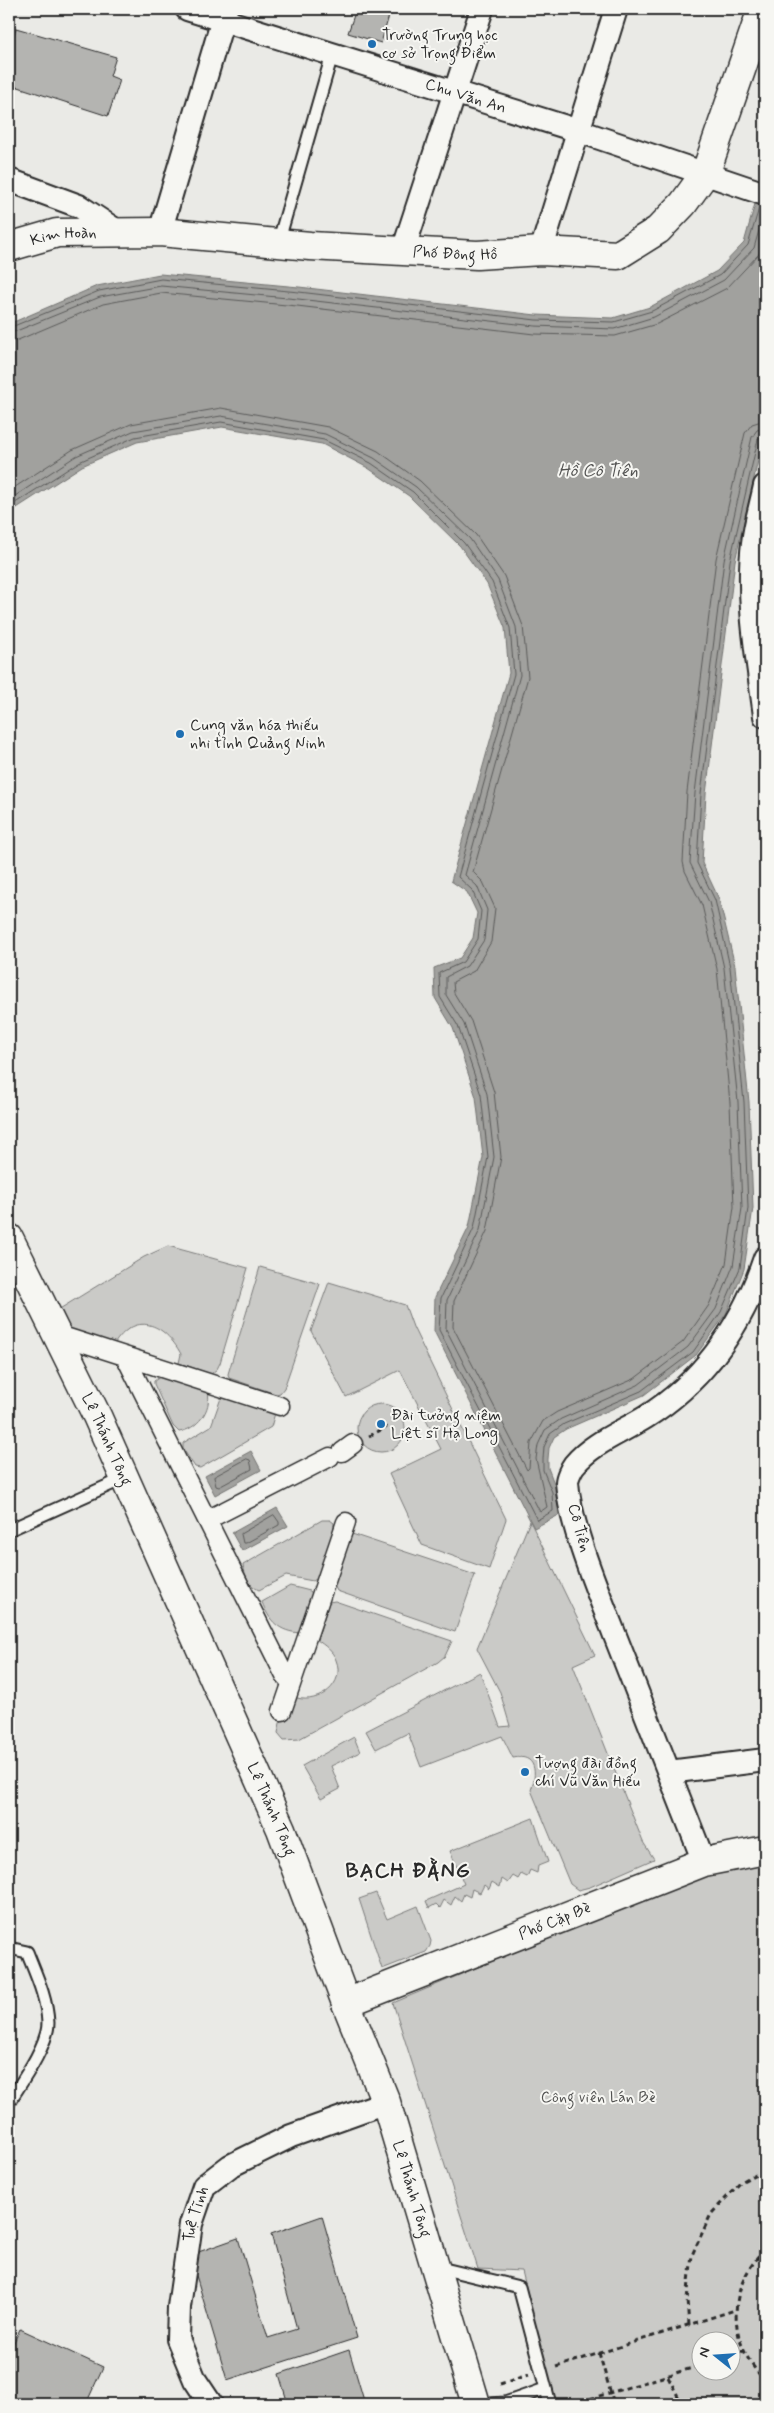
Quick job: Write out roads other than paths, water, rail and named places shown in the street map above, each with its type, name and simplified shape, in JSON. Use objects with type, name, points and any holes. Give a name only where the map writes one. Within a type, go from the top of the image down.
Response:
[{"type":"street","name":"Chu Văn An","points":[[187,9],[224,15],[332,55],[579,131],[706,172],[765,194]]},
{"type":"street","points":[[403,251],[482,9]]},
{"type":"street","points":[[541,251],[616,9]]},
{"type":"street","name":"Phố Đông Hồ","points":[[120,232],[160,232],[278,244],[477,255],[541,251],[618,255],[658,230],[683,204],[706,172],[762,9]]},
{"type":"street","points":[[160,232],[224,15]]},
{"type":"street","points":[[9,180],[79,206],[120,232]]},
{"type":"street","name":"Kim Hoàn","points":[[9,247],[57,233],[120,232]]},
{"type":"street","points":[[765,486],[753,543],[752,576],[756,650],[765,716]]},
{"type":"street","name":"Lê Thánh Tông","points":[[9,1238],[97,1416],[281,1828],[346,2003],[386,2102],[476,2404]]},
{"type":"street","name":"Cô Tiên","points":[[704,1862],[591,1572],[573,1512],[567,1480],[573,1466],[592,1449],[647,1416],[677,1394],[712,1359],[744,1312],[765,1258]]},
{"type":"street","points":[[56,1334],[126,1358],[164,1367],[280,1406]]},
{"type":"street","points":[[126,1358],[285,1676],[291,1683]]},
{"type":"street","points":[[207,1520],[342,1451]]},
{"type":"street","points":[[282,1711],[346,1522]]},
{"type":"street","points":[[669,1772],[765,1760]]},
{"type":"street","name":"Phố Cặp Bè","points":[[346,2003],[704,1862],[765,1850]]},
{"type":"street","name":"Tuệ Tĩnh","points":[[211,2404],[195,2380],[178,2339],[179,2307],[191,2224],[204,2186],[230,2166],[290,2136],[386,2102]]},
{"type":"lane","points":[[278,244],[332,55]]},
{"type":"lane","points":[[9,1530],[125,1478]]},
{"type":"lane","points":[[9,1948],[27,1952],[42,1989],[48,2024],[36,2060],[9,2102]]},
{"type":"lane","points":[[436,2267],[520,2287],[544,2389],[550,2404]]},
{"type":"lane","points":[[489,2404],[505,2403],[544,2389]]},
{"type":"water","name":"Hồ Cô Tiên","points":[[765,168],[765,430],[735,561],[706,794],[702,863],[719,899],[735,966],[749,1102],[753,1208],[744,1269],[726,1314],[696,1355],[644,1395],[566,1429],[554,1437],[549,1448],[548,1468],[557,1491],[559,1515],[534,1528],[434,1331],[435,1297],[469,1227],[483,1157],[476,1097],[453,1028],[435,998],[434,968],[460,958],[473,938],[477,913],[467,892],[451,881],[509,673],[505,628],[487,584],[460,546],[409,496],[368,468],[322,444],[222,427],[137,442],[82,466],[9,513],[9,324],[97,286],[160,274],[299,287],[536,315],[613,318],[650,307],[717,271],[744,243]]},
{"type":"water","points":[[251,1451],[261,1470],[215,1495],[205,1476]]},
{"type":"water","points":[[277,1508],[288,1526],[242,1551],[232,1533]]},
{"type":"place","name":"Trường Trung học cơ sở Trọng Điểm","points":[[372,44]]},
{"type":"place","name":"Cung văn hóa thiếu nhi tỉnh Quảng Ninh","points":[[180,734]]},
{"type":"place","name":"Đài tưởng niệm Liệt sĩ Hạ Long","points":[[381,1424]]},
{"type":"place","name":"Tượng đài đồng chí Vũ Văn Hiếu","points":[[525,1772]]},
{"type":"district","name":"BẠCH ĐẰNG","points":[[408,1871]]},
{"type":"park label","name":"Công viên Lán Bè","points":[[598,2097]]}]
